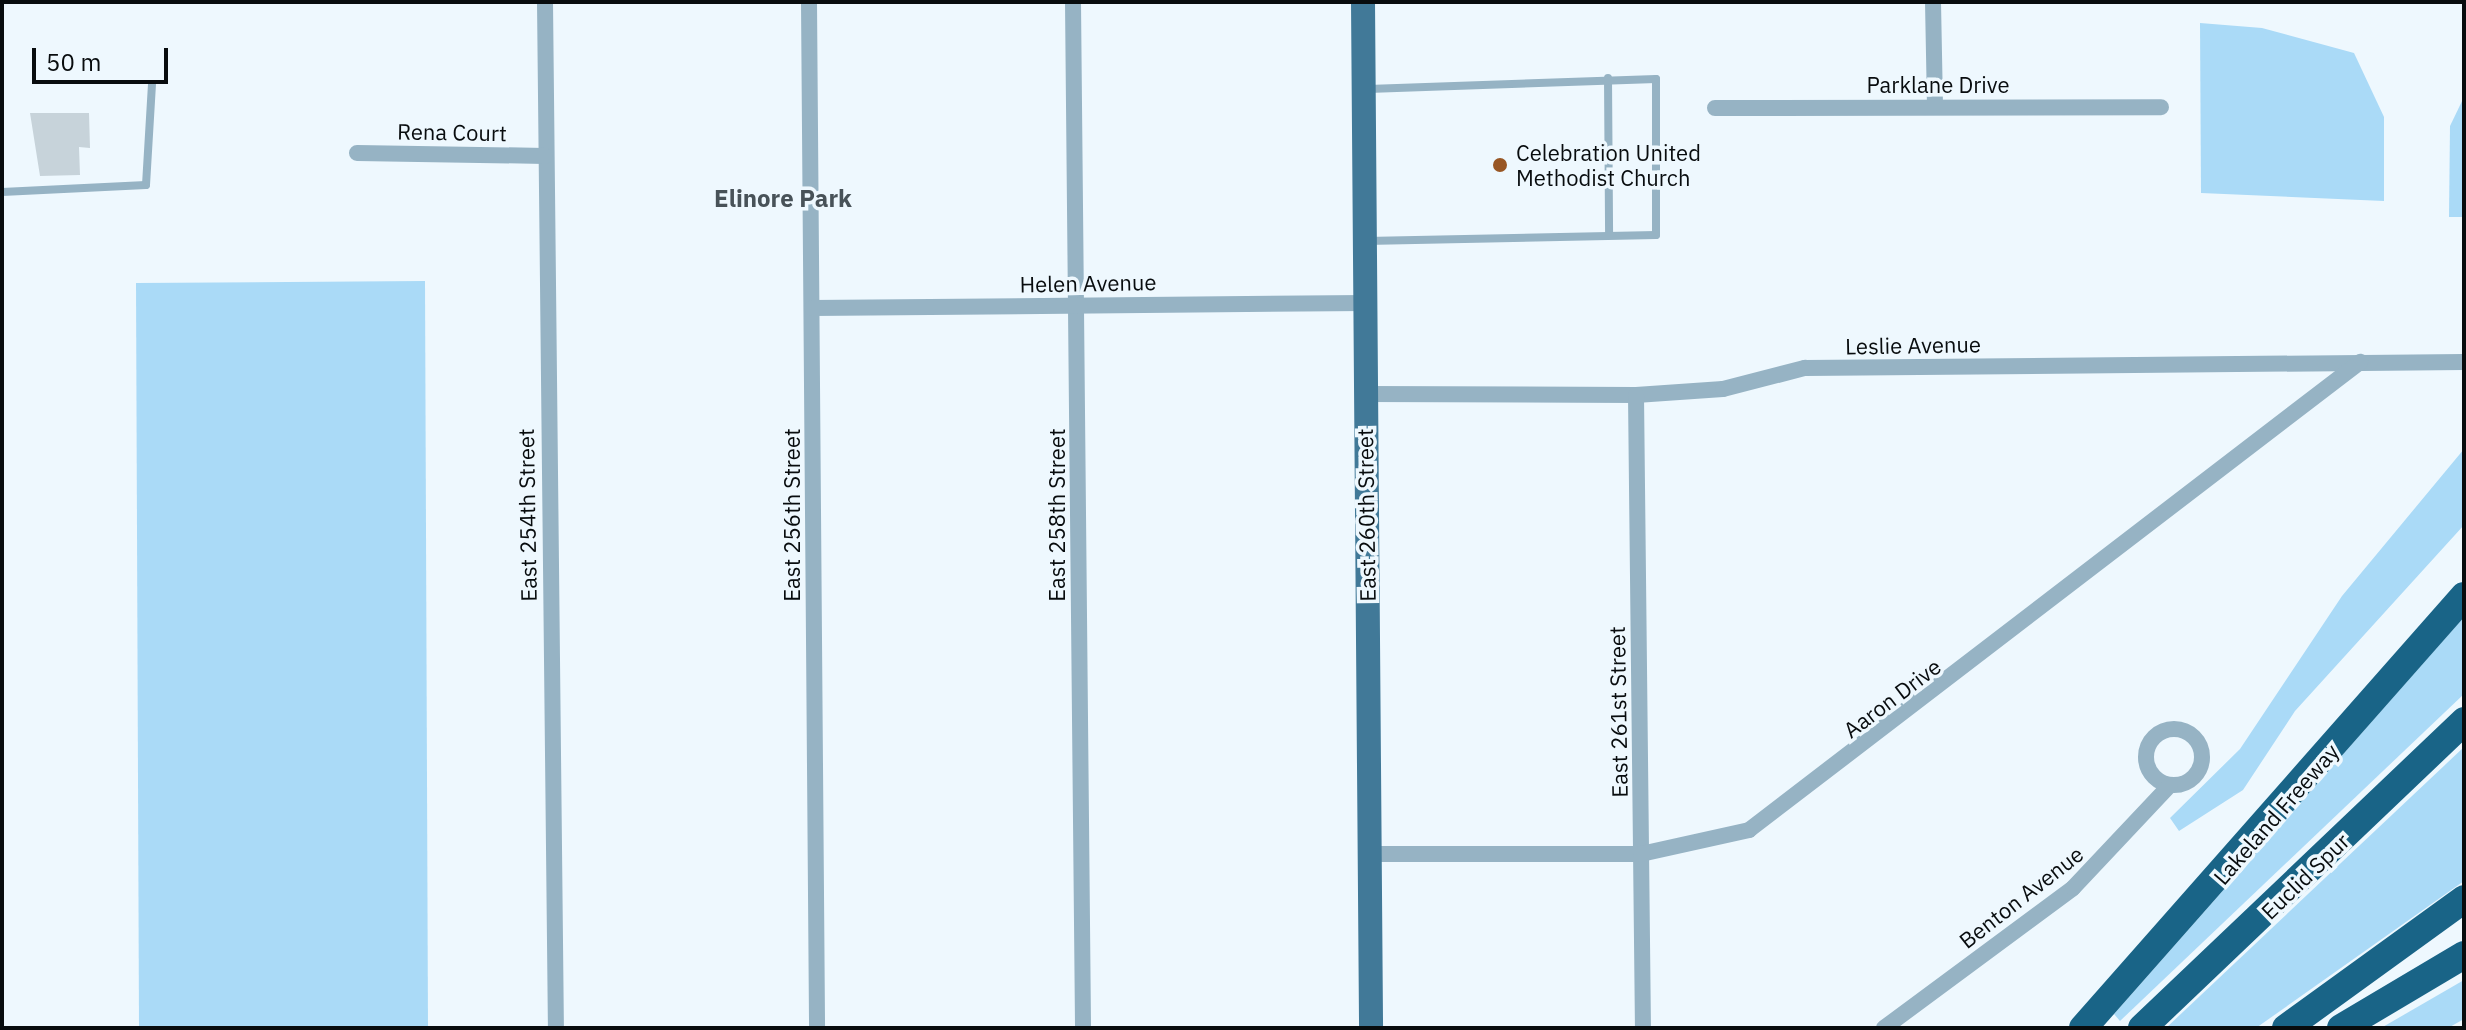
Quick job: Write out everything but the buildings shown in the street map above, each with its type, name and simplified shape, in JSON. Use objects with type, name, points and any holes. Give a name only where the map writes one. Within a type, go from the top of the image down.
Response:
[{"type":"highway","name":"Lakeland Freeway","points":[[2083,1028],[2464,596]]},
{"type":"highway","name":"Euclid Spur","points":[[2142,1028],[2464,721]]},
{"type":"highway","points":[[2286,1028],[2464,899]]},
{"type":"highway","points":[[2341,1028],[2464,955]]},
{"type":"main road","name":"East 260th Street","points":[[1363,2],[1371,1028]]},
{"type":"street","name":"East 254th Street","points":[[545,2],[557,1026]]},
{"type":"street","name":"East 256th Street","points":[[809,2],[817,1028]]},
{"type":"street","name":"East 258th Street","points":[[1073,2],[1083,1028]]},
{"type":"street","points":[[1933,2],[1935,107]]},
{"type":"street","name":"Parklane Drive","points":[[1715,108],[2161,107]]},
{"type":"street","name":"Rena Court","points":[[357,153],[545,156]]},
{"type":"street","name":"Helen Avenue","points":[[812,308],[1365,303]]},
{"type":"street","name":"Aaron Drive","points":[[1370,854],[1641,854],[1749,830],[2360,362]]},
{"type":"street","name":"Leslie Avenue","points":[[1365,394],[1636,395],[1723,389],[1805,368],[2464,362]]},
{"type":"street","name":"East 261st Street","points":[[1636,395],[1643,1028]]},
{"type":"street","name":"Benton Avenue","points":[[1884,1028],[2073,888],[2170,785]]},
{"type":"lane","points":[[1363,89],[1608,78],[1656,79],[1656,235],[1365,241]]},
{"type":"lane","points":[[1608,78],[1609,235]]},
{"type":"lane","points":[[2,192],[146,185],[152,84]]},
{"type":"shaded area","points":[[2200,23],[2262,28],[2354,53],[2384,117],[2384,201],[2201,193]]},
{"type":"shaded area","points":[[2464,97],[2464,217],[2449,217],[2450,126]]},
{"type":"shaded area","points":[[425,281],[428,1028],[139,1028],[136,283]]},
{"type":"shaded area","points":[[2464,449],[2464,525],[2295,711],[2243,790],[2179,831],[2170,818],[2240,749],[2342,596]]},
{"type":"shaded area","points":[[2464,617],[2464,694],[2120,1021],[2114,1014]]},
{"type":"shaded area","points":[[2464,747],[2464,881],[2256,1028],[2166,1028]]},
{"type":"shaded area","points":[[2464,980],[2464,1019],[2448,1028],[2381,1028]]},
{"type":"place","name":"Celebration United Methodist Church","points":[[1500,165]]},
{"type":"district","name":"Elinore Park","points":[[783,199]]}]
